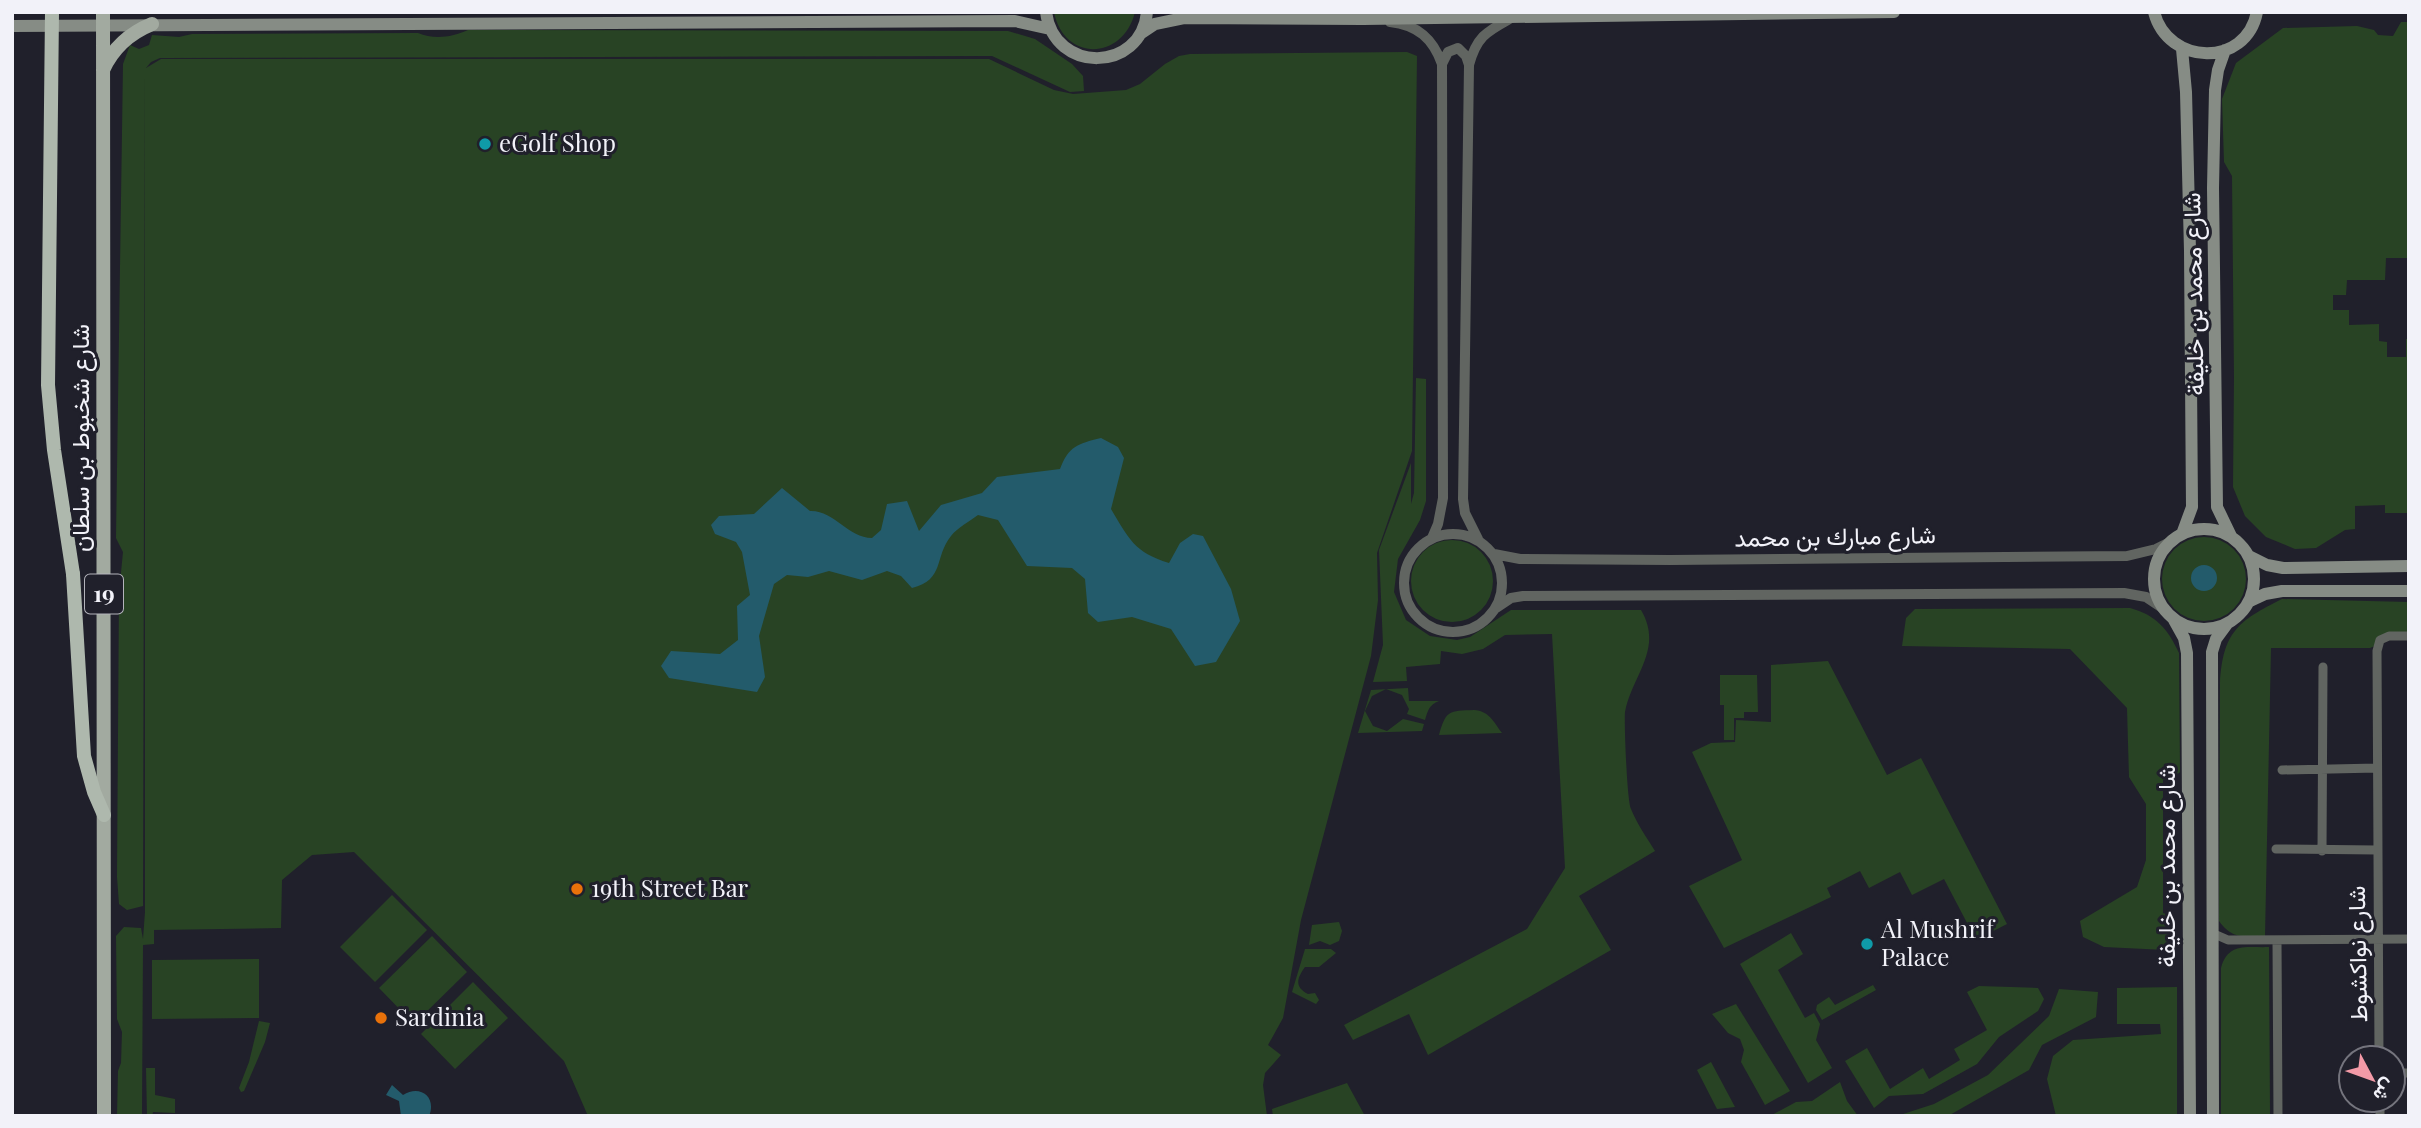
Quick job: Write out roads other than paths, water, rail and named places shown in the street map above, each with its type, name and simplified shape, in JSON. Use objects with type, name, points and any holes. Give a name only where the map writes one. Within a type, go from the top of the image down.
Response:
[{"type":"highway","points":[[52,12],[49,395],[54,450],[73,574],[84,756],[93,792],[104,815]]},
{"type":"main road","points":[[1046,12],[1050,29],[1058,42],[1069,52],[1083,58],[1098,59],[1115,56],[1155,24],[1184,18],[1363,19],[1894,12]]},
{"type":"main road","points":[[1140,34],[1147,12]]},
{"type":"main road","points":[[2151,13],[2169,41],[2196,54],[2225,50],[2244,37],[2259,14]]},
{"type":"main road","points":[[12,26],[103,18],[152,24],[1015,21],[1050,29]]},
{"type":"main road","name":"شارع شخبوط بن سلطان","points":[[103,18],[103,1116]]},
{"type":"main road","points":[[103,71],[122,42],[136,31],[152,24]]},
{"type":"main road","name":"شارع محمد بن خليفة","points":[[2178,537],[2192,507],[2187,118],[2182,49]]},
{"type":"main road","name":"شارع محمد بن خليفة","points":[[2225,50],[2218,69],[2215,90],[2213,188],[2217,507],[2231,536]]},
{"type":"main road","points":[[2198,529],[2215,530],[2231,536],[2249,556],[2255,578],[2250,601],[2244,610],[2227,624],[2214,629],[2200,630],[2174,620],[2157,597],[2155,569],[2160,555],[2178,537],[2198,529]]},
{"type":"main road","points":[[2249,556],[2267,565],[2283,568],[2409,566]]},
{"type":"main road","points":[[2250,601],[2265,594],[2283,591],[2409,591]]},
{"type":"main road","name":"شارع محمد بن خليفة","points":[[2174,620],[2184,638],[2187,653],[2190,1116]]},
{"type":"main road","name":"شارع محمد بن خليفة","points":[[2213,1116],[2212,652],[2216,639],[2227,624]]},
{"type":"street","points":[[1478,539],[1463,534],[1447,534],[1432,538],[1418,548],[1409,562],[1404,578],[1405,595],[1412,610],[1423,622],[1438,630],[1455,632],[1471,629],[1486,621],[1502,594],[1500,566],[1494,554],[1478,539],[1465,513],[1463,499],[1469,65],[1473,48],[1481,37],[1514,17]]},
{"type":"street","points":[[1363,19],[1415,28],[1431,42],[1442,64],[1443,498],[1432,538]]},
{"type":"street","points":[[1442,64],[1448,52],[1458,48],[1466,56],[1469,65]]},
{"type":"street","name":"شارع مبارك بن محمد","points":[[1494,554],[1520,559],[1670,560],[2127,556],[2156,549],[2178,537]]},
{"type":"street","points":[[1496,608],[1511,598],[1523,596],[2124,593],[2146,597],[2164,610]]},
{"type":"street","name":"شارع نواكشوط","points":[[2379,1044],[2377,651],[2380,640],[2389,635],[2409,636]]},
{"type":"street","points":[[2322,850],[2323,667]]},
{"type":"street","points":[[2282,770],[2377,768]]},
{"type":"street","name":"شارع نواكشوط","points":[[2276,849],[2377,850]]},
{"type":"street","points":[[2212,933],[2228,940],[2409,939]]},
{"type":"street","points":[[2212,949],[2228,940]]},
{"type":"street","points":[[2277,941],[2278,1116]]},
{"type":"water","points":[[1101,438],[1118,447],[1124,458],[1111,509],[1134,543],[1148,554],[1169,563],[1180,543],[1193,534],[1203,536],[1231,589],[1240,621],[1216,662],[1195,666],[1171,629],[1132,617],[1098,622],[1088,613],[1085,579],[1072,568],[1027,566],[998,520],[978,515],[951,536],[930,579],[912,588],[901,576],[887,571],[862,580],[829,571],[808,577],[787,575],[774,584],[759,636],[765,677],[757,692],[669,678],[661,666],[671,651],[720,654],[738,640],[737,606],[750,595],[742,552],[736,542],[715,534],[711,525],[719,516],[754,514],[782,488],[810,511],[826,515],[856,534],[872,538],[881,530],[887,504],[907,501],[919,531],[941,505],[982,493],[997,477],[1060,469],[1067,455],[1075,447]]},
{"type":"water","points":[[2204,565],[2213,569],[2217,578],[2213,587],[2204,591],[2195,587],[2191,578],[2195,569]]},
{"type":"water","points":[[392,1085],[403,1095],[415,1091],[425,1094],[431,1103],[429,1116],[401,1116],[399,1101],[386,1095]]},
{"type":"place","name":"eGolf Shop","points":[[485,144]]},
{"type":"place","name":"19th Street Bar","points":[[577,889]]},
{"type":"place","name":"Al Mushrif Palace","points":[[1867,944]]},
{"type":"place","name":"Sardinia","points":[[381,1018]]}]
